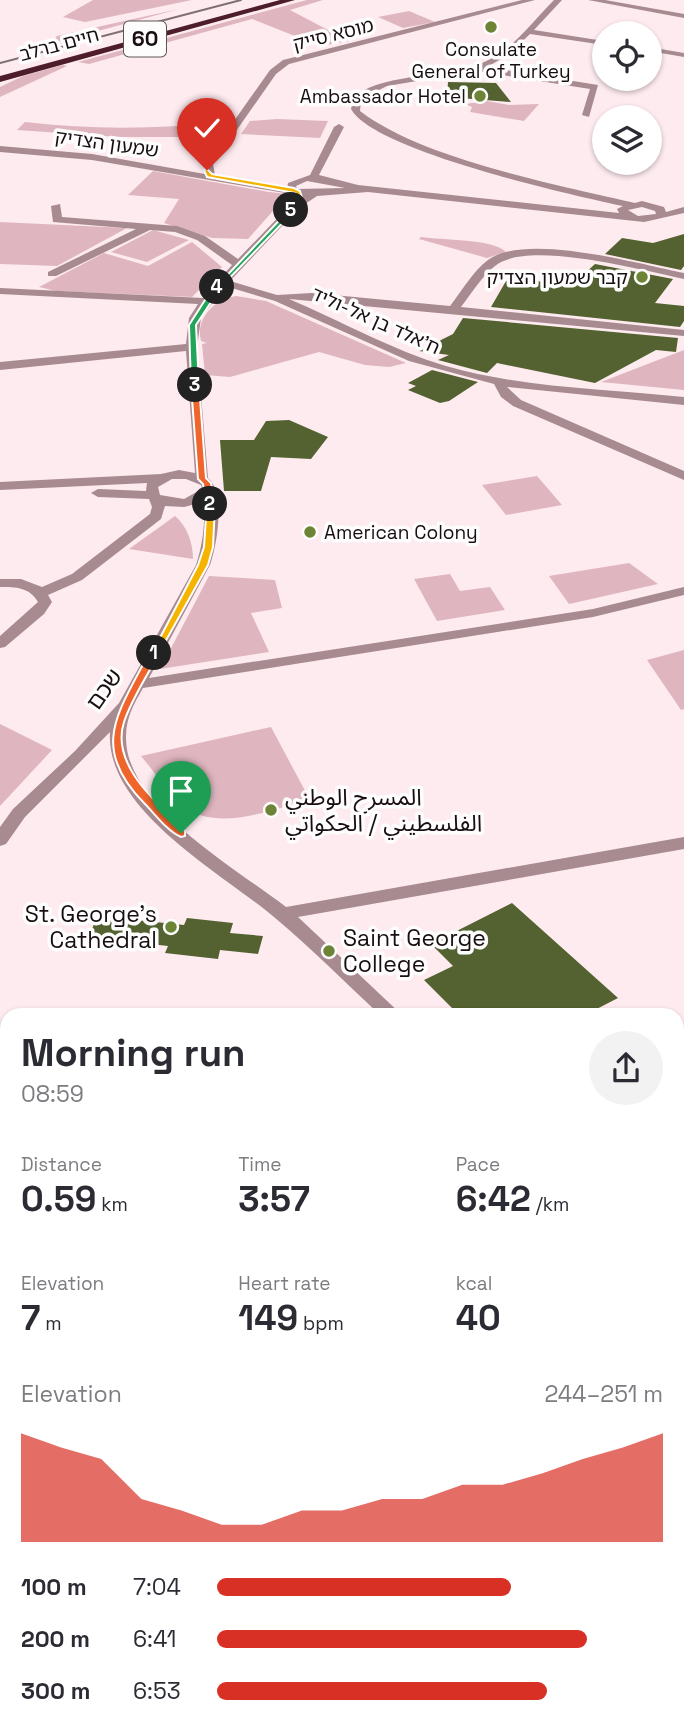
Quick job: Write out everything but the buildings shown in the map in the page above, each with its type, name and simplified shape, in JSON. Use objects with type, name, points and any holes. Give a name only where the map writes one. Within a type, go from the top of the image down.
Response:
[{"type":"highway","name":"חיים ברלב","points":[[0,72],[268,0]]},
{"type":"highway","name":"חיים ברלב","points":[[0,79],[290,0]]},
{"type":"street","points":[[531,4],[552,0]]},
{"type":"street","points":[[558,0],[492,62],[475,68],[379,86],[357,98],[355,109],[364,120],[380,129],[458,159],[629,206]]},
{"type":"street","points":[[592,0],[684,16]]},
{"type":"street","points":[[531,4],[544,13]]},
{"type":"street","points":[[530,28],[531,4]]},
{"type":"street","name":"מוסא סייק","points":[[210,176],[208,164],[273,72],[286,62],[531,4]]},
{"type":"street","points":[[530,28],[592,41]]},
{"type":"street","points":[[662,52],[684,55]]},
{"type":"street","points":[[475,68],[595,87],[586,115]]},
{"type":"street","points":[[313,178],[339,127]]},
{"type":"street","name":"שמעון הצדיק","points":[[0,149],[92,157],[314,194]]},
{"type":"street","points":[[295,206],[294,182],[313,178],[332,186],[649,219],[684,208]]},
{"type":"street","points":[[314,194],[332,186]]},
{"type":"street","name":"שכם","points":[[0,839],[19,814],[81,755],[126,705],[203,565],[209,538],[198,440],[191,347],[192,325],[205,301],[222,282],[295,206],[314,194]]},
{"type":"street","points":[[652,205],[660,209],[661,215]]},
{"type":"street","points":[[56,206],[57,220],[177,229],[201,238],[239,265]]},
{"type":"street","points":[[629,206],[625,214],[632,217]]},
{"type":"street","points":[[581,213],[629,206],[684,208]]},
{"type":"street","points":[[52,274],[150,226]]},
{"type":"street","points":[[453,310],[492,262],[519,253],[563,252],[684,276]]},
{"type":"street","name":"ח'אלד בן אל-וליד","points":[[222,282],[275,296],[416,360],[498,380],[684,401]]},
{"type":"street","points":[[0,291],[205,301]]},
{"type":"street","points":[[275,296],[312,296],[684,333]]},
{"type":"street","points":[[0,366],[191,347]]},
{"type":"street","points":[[498,380],[505,394],[517,403],[684,476]]},
{"type":"street","points":[[177,475],[198,440]]},
{"type":"street","points":[[0,486],[177,475],[205,484],[195,501],[114,493],[0,498]]},
{"type":"street","points":[[41,593],[77,577],[156,516],[159,499],[151,486],[161,478]]},
{"type":"street","points":[[159,499],[196,517],[209,538]]},
{"type":"street","points":[[0,583],[30,585],[41,593],[45,602],[39,611],[0,644]]},
{"type":"street","points":[[136,684],[593,613],[684,591]]},
{"type":"street","points":[[126,705],[118,723],[117,743],[132,784],[181,833],[282,914],[384,1008]]},
{"type":"street","points":[[282,914],[684,843]]},
{"type":"shaded area","points":[[93,0],[192,0],[85,22],[63,17]]},
{"type":"shaded area","points":[[307,0],[323,0],[290,10],[349,41],[320,46],[252,19],[89,64],[78,62]]},
{"type":"shaded area","points":[[179,9],[50,44],[57,36]]},
{"type":"shaded area","points":[[409,11],[435,22],[403,28],[378,17]]},
{"type":"shaded area","points":[[67,66],[0,97],[0,87],[23,76]]},
{"type":"shaded area","points":[[487,101],[509,105],[539,104],[524,121],[470,112],[472,107],[465,104]]},
{"type":"shaded area","points":[[250,121],[328,121],[320,138],[241,134]]},
{"type":"shaded area","points":[[25,122],[125,128],[226,122],[214,137],[119,137],[17,130]]},
{"type":"shaded area","points":[[153,171],[288,194],[248,239],[212,238],[164,223],[179,199],[128,195]]},
{"type":"shaded area","points":[[0,222],[127,228],[57,266],[0,264]]},
{"type":"shaded area","points":[[153,230],[189,240],[147,262],[111,252]]},
{"type":"shaded area","points":[[419,239],[479,242],[506,252],[487,258]]},
{"type":"shaded area","points":[[192,242],[222,267],[192,297],[56,291],[39,287],[104,253],[148,266]]},
{"type":"shaded area","points":[[236,296],[266,301],[406,363],[389,367],[365,365],[319,352],[230,377],[205,375],[202,344],[207,343],[201,341],[200,333],[204,317],[214,305]]},
{"type":"shaded area","points":[[684,350],[684,390],[601,382]]},
{"type":"shaded area","points":[[537,476],[562,505],[506,515],[482,485]]},
{"type":"shaded area","points":[[175,516],[188,535],[193,559],[129,549]]},
{"type":"shaded area","points":[[629,563],[658,584],[569,604],[549,576]]},
{"type":"shaded area","points":[[450,574],[460,591],[490,587],[505,610],[437,621],[414,579]]},
{"type":"shaded area","points":[[209,576],[275,580],[282,608],[251,613],[269,652],[160,669]]},
{"type":"shaded area","points":[[684,650],[684,709],[681,710],[647,660]]},
{"type":"shaded area","points":[[0,724],[52,750],[0,806]]},
{"type":"shaded area","points":[[271,727],[310,800],[262,813],[212,818],[197,814],[177,801],[141,756]]},
{"type":"tram line","points":[[0,63],[241,0]]},
{"type":"place","name":"Consulate General of Turkey","points":[[491,27]]},
{"type":"place","name":"Ambassador Hotel","points":[[480,96]]},
{"type":"place","name":"קבר שמעון הצדיק","points":[[642,277]]},
{"type":"place","name":"American Colony","points":[[310,532]]},
{"type":"place","name":"المسرح الوطني الفلسطيني / الحكواتي","points":[[271,810]]},
{"type":"place","name":"St. George's Cathedral","points":[[171,927]]},
{"type":"place","name":"Saint George College","points":[[329,951]]},
{"type":"route","points":[[181,833],[132,784],[117,743],[118,723],[203,565],[208,547],[211,510],[209,488],[202,479],[191,347],[192,325],[209,296],[295,206],[299,198],[298,192],[292,189],[210,176],[207,170]]}]
